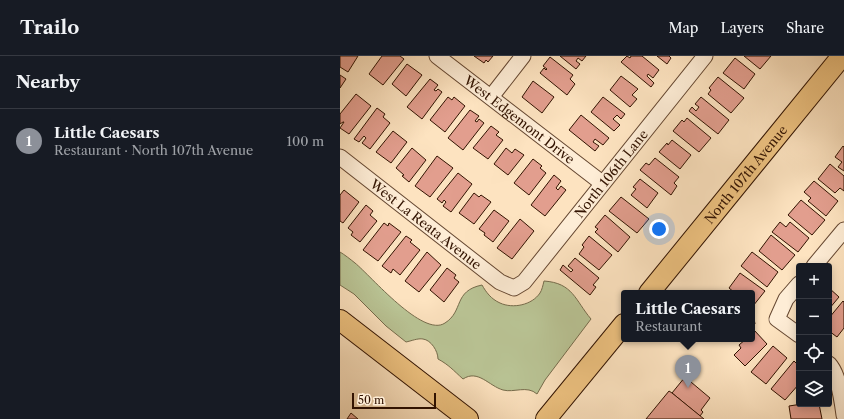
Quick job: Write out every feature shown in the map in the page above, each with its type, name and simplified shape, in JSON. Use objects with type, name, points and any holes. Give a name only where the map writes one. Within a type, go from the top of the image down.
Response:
[{"type":"main road","name":"North 107th Avenue","points":[[651,290],[842,56]]},
{"type":"main road","points":[[340,320],[468,419]]},
{"type":"main road","points":[[546,419],[621,328]]},
{"type":"street","name":"West Edgemont Drive","points":[[437,56],[602,183]]},
{"type":"street","points":[[491,97],[523,56]]},
{"type":"street","name":"North 106th Lane","points":[[514,288],[524,282],[705,56]]},
{"type":"street","name":"West La Reata Avenue","points":[[340,157],[500,282],[514,288]]},
{"type":"street","points":[[816,263],[844,230]]},
{"type":"street","points":[[796,287],[786,299],[777,319],[796,333]]},
{"type":"street","points":[[832,367],[840,391],[844,415]]},
{"type":"green space","points":[[340,252],[355,263],[398,304],[411,314],[424,322],[435,325],[445,323],[451,318],[463,296],[473,288],[482,285],[489,295],[497,301],[505,305],[516,306],[527,303],[537,297],[541,292],[544,281],[554,282],[567,289],[577,299],[591,319],[545,380],[537,394],[529,390],[503,390],[479,377],[468,376],[463,379],[438,359],[435,349],[429,341],[417,339],[406,342],[386,326],[354,294],[340,285]]},
{"type":"building","points":[[340,56],[358,56],[348,72],[340,67]]},
{"type":"building","points":[[382,56],[400,56],[404,59],[383,85],[369,74]]},
{"type":"building","points":[[474,56],[493,56],[488,62],[486,60],[484,63]]},
{"type":"building","points":[[560,56],[586,56],[582,61],[578,58],[576,61],[580,64],[576,69]]},
{"type":"building","points":[[627,56],[630,58],[631,56],[642,56],[659,70],[653,78],[648,74],[647,76],[654,83],[651,87],[621,62]]},
{"type":"building","points":[[657,56],[669,56],[671,58],[667,64]]},
{"type":"building","points":[[744,56],[771,56],[760,69]]},
{"type":"building","points":[[550,57],[573,75],[570,79],[575,84],[567,95],[540,73],[544,68],[546,70],[547,69],[543,66]]},
{"type":"building","points":[[735,58],[755,74],[744,89],[723,73]]},
{"type":"building","points":[[407,64],[422,75],[406,96],[392,84]]},
{"type":"building","points":[[340,75],[346,79],[340,88]]},
{"type":"building","points":[[621,76],[638,89],[632,95],[637,99],[630,107],[610,90]]},
{"type":"building","points":[[718,77],[744,98],[731,113],[708,94],[711,90],[709,88]]},
{"type":"building","points":[[430,79],[438,85],[434,90],[436,91],[438,89],[442,92],[422,119],[407,107]]},
{"type":"building","points":[[533,81],[554,97],[542,113],[522,97]]},
{"type":"building","points":[[356,94],[371,106],[349,134],[340,128],[344,122],[340,124],[340,114]]},
{"type":"building","points":[[448,97],[452,100],[454,97],[465,106],[445,132],[430,120]]},
{"type":"building","points":[[603,97],[625,114],[621,119],[617,115],[613,119],[620,125],[614,131],[591,112]]},
{"type":"building","points":[[701,97],[729,120],[718,134],[689,111],[692,107],[696,111],[699,107],[695,104]]},
{"type":"building","points":[[377,108],[385,114],[383,117],[390,123],[370,149],[362,143],[366,138],[364,136],[359,142],[354,139]]},
{"type":"building","points":[[470,110],[479,116],[475,121],[477,122],[479,119],[484,123],[463,150],[448,138]]},
{"type":"building","points":[[581,115],[609,138],[603,145],[595,139],[593,142],[599,146],[595,151],[569,130]]},
{"type":"building","points":[[687,118],[711,138],[699,152],[673,131],[682,120],[684,122]]},
{"type":"building","points":[[491,126],[499,132],[496,135],[503,140],[488,159],[473,148]]},
{"type":"building","points":[[393,131],[407,142],[391,163],[376,152]]},
{"type":"building","points":[[672,140],[691,155],[680,169],[659,152]]},
{"type":"building","points":[[843,146],[844,171],[838,167],[842,162],[835,157]]},
{"type":"building","points":[[412,148],[426,160],[409,182],[396,168]]},
{"type":"building","points":[[506,148],[512,153],[515,149],[524,155],[508,175],[494,164]]},
{"type":"building","points":[[437,156],[453,168],[430,197],[415,186]]},
{"type":"building","points":[[655,158],[679,177],[674,183],[677,186],[671,195],[640,170],[646,163],[649,165]]},
{"type":"building","points":[[533,159],[542,166],[540,168],[546,173],[529,195],[514,183]]},
{"type":"building","points":[[830,164],[844,176],[844,191],[840,188],[835,193],[818,179]]},
{"type":"building","points":[[458,173],[472,184],[451,212],[443,206],[446,202],[444,200],[442,203],[437,199]]},
{"type":"building","points":[[554,175],[561,181],[556,188],[558,190],[561,186],[566,190],[545,216],[531,205]]},
{"type":"building","points":[[640,179],[658,193],[647,208],[631,195],[636,189],[633,187]]},
{"type":"building","points":[[814,181],[838,201],[826,216],[808,201],[811,198],[804,192]]},
{"type":"building","points":[[344,190],[359,202],[343,223],[340,221],[340,195]]},
{"type":"building","points":[[474,193],[479,197],[481,195],[491,202],[474,224],[459,213]]},
{"type":"building","points":[[621,197],[649,219],[637,233],[609,211]]},
{"type":"building","points":[[801,200],[825,220],[812,235],[788,215]]},
{"type":"building","points":[[366,205],[373,211],[370,215],[377,221],[360,242],[351,235],[353,232],[348,228]]},
{"type":"building","points":[[494,210],[509,221],[493,242],[479,229]]},
{"type":"building","points":[[605,215],[630,237],[618,252],[595,232],[598,229],[595,227]]},
{"type":"building","points":[[520,219],[534,231],[512,259],[497,248]]},
{"type":"building","points":[[780,222],[786,227],[790,222],[809,238],[798,252],[772,232]]},
{"type":"building","points":[[384,223],[388,226],[389,223],[401,232],[378,261],[363,250]]},
{"type":"building","points":[[771,235],[795,255],[782,270],[759,251]]},
{"type":"building","points":[[406,236],[412,240],[410,242],[420,250],[400,275],[393,269],[391,273],[382,266]]},
{"type":"building","points":[[589,236],[612,255],[599,270],[579,254],[584,247],[582,245]]},
{"type":"building","points":[[427,252],[441,265],[419,292],[405,281]]},
{"type":"building","points":[[752,252],[778,272],[767,287],[741,266]]},
{"type":"building","points":[[575,258],[599,278],[593,285],[596,287],[590,295],[560,270],[563,265],[571,272],[573,270],[568,266]]},
{"type":"building","points":[[447,268],[456,275],[454,278],[459,282],[444,302],[430,290]]},
{"type":"building","points":[[740,273],[765,291],[755,304],[755,290],[731,290],[729,288]]},
{"type":"building","points":[[832,291],[839,297],[832,305]]},
{"type":"building","points":[[843,301],[844,328],[837,337],[832,333],[832,314]]},
{"type":"building","points":[[755,331],[767,344],[745,366],[734,355],[741,348],[739,345],[742,342],[755,342]]},
{"type":"building","points":[[773,346],[787,358],[766,384],[751,372]]},
{"type":"building","points":[[794,361],[796,363],[796,387],[785,400],[771,389]]},
{"type":"building","points":[[685,377],[710,398],[701,410],[703,412],[700,416],[672,393]]},
{"type":"building","points":[[669,391],[672,393],[704,419],[646,419]]},
{"type":"building","points":[[796,405],[796,407],[820,407],[822,419],[791,419],[789,406]]},
{"type":"building","points":[[351,413],[358,419],[347,419]]},
{"type":"place","name":"Little Caesars","points":[[688,388]]}]
